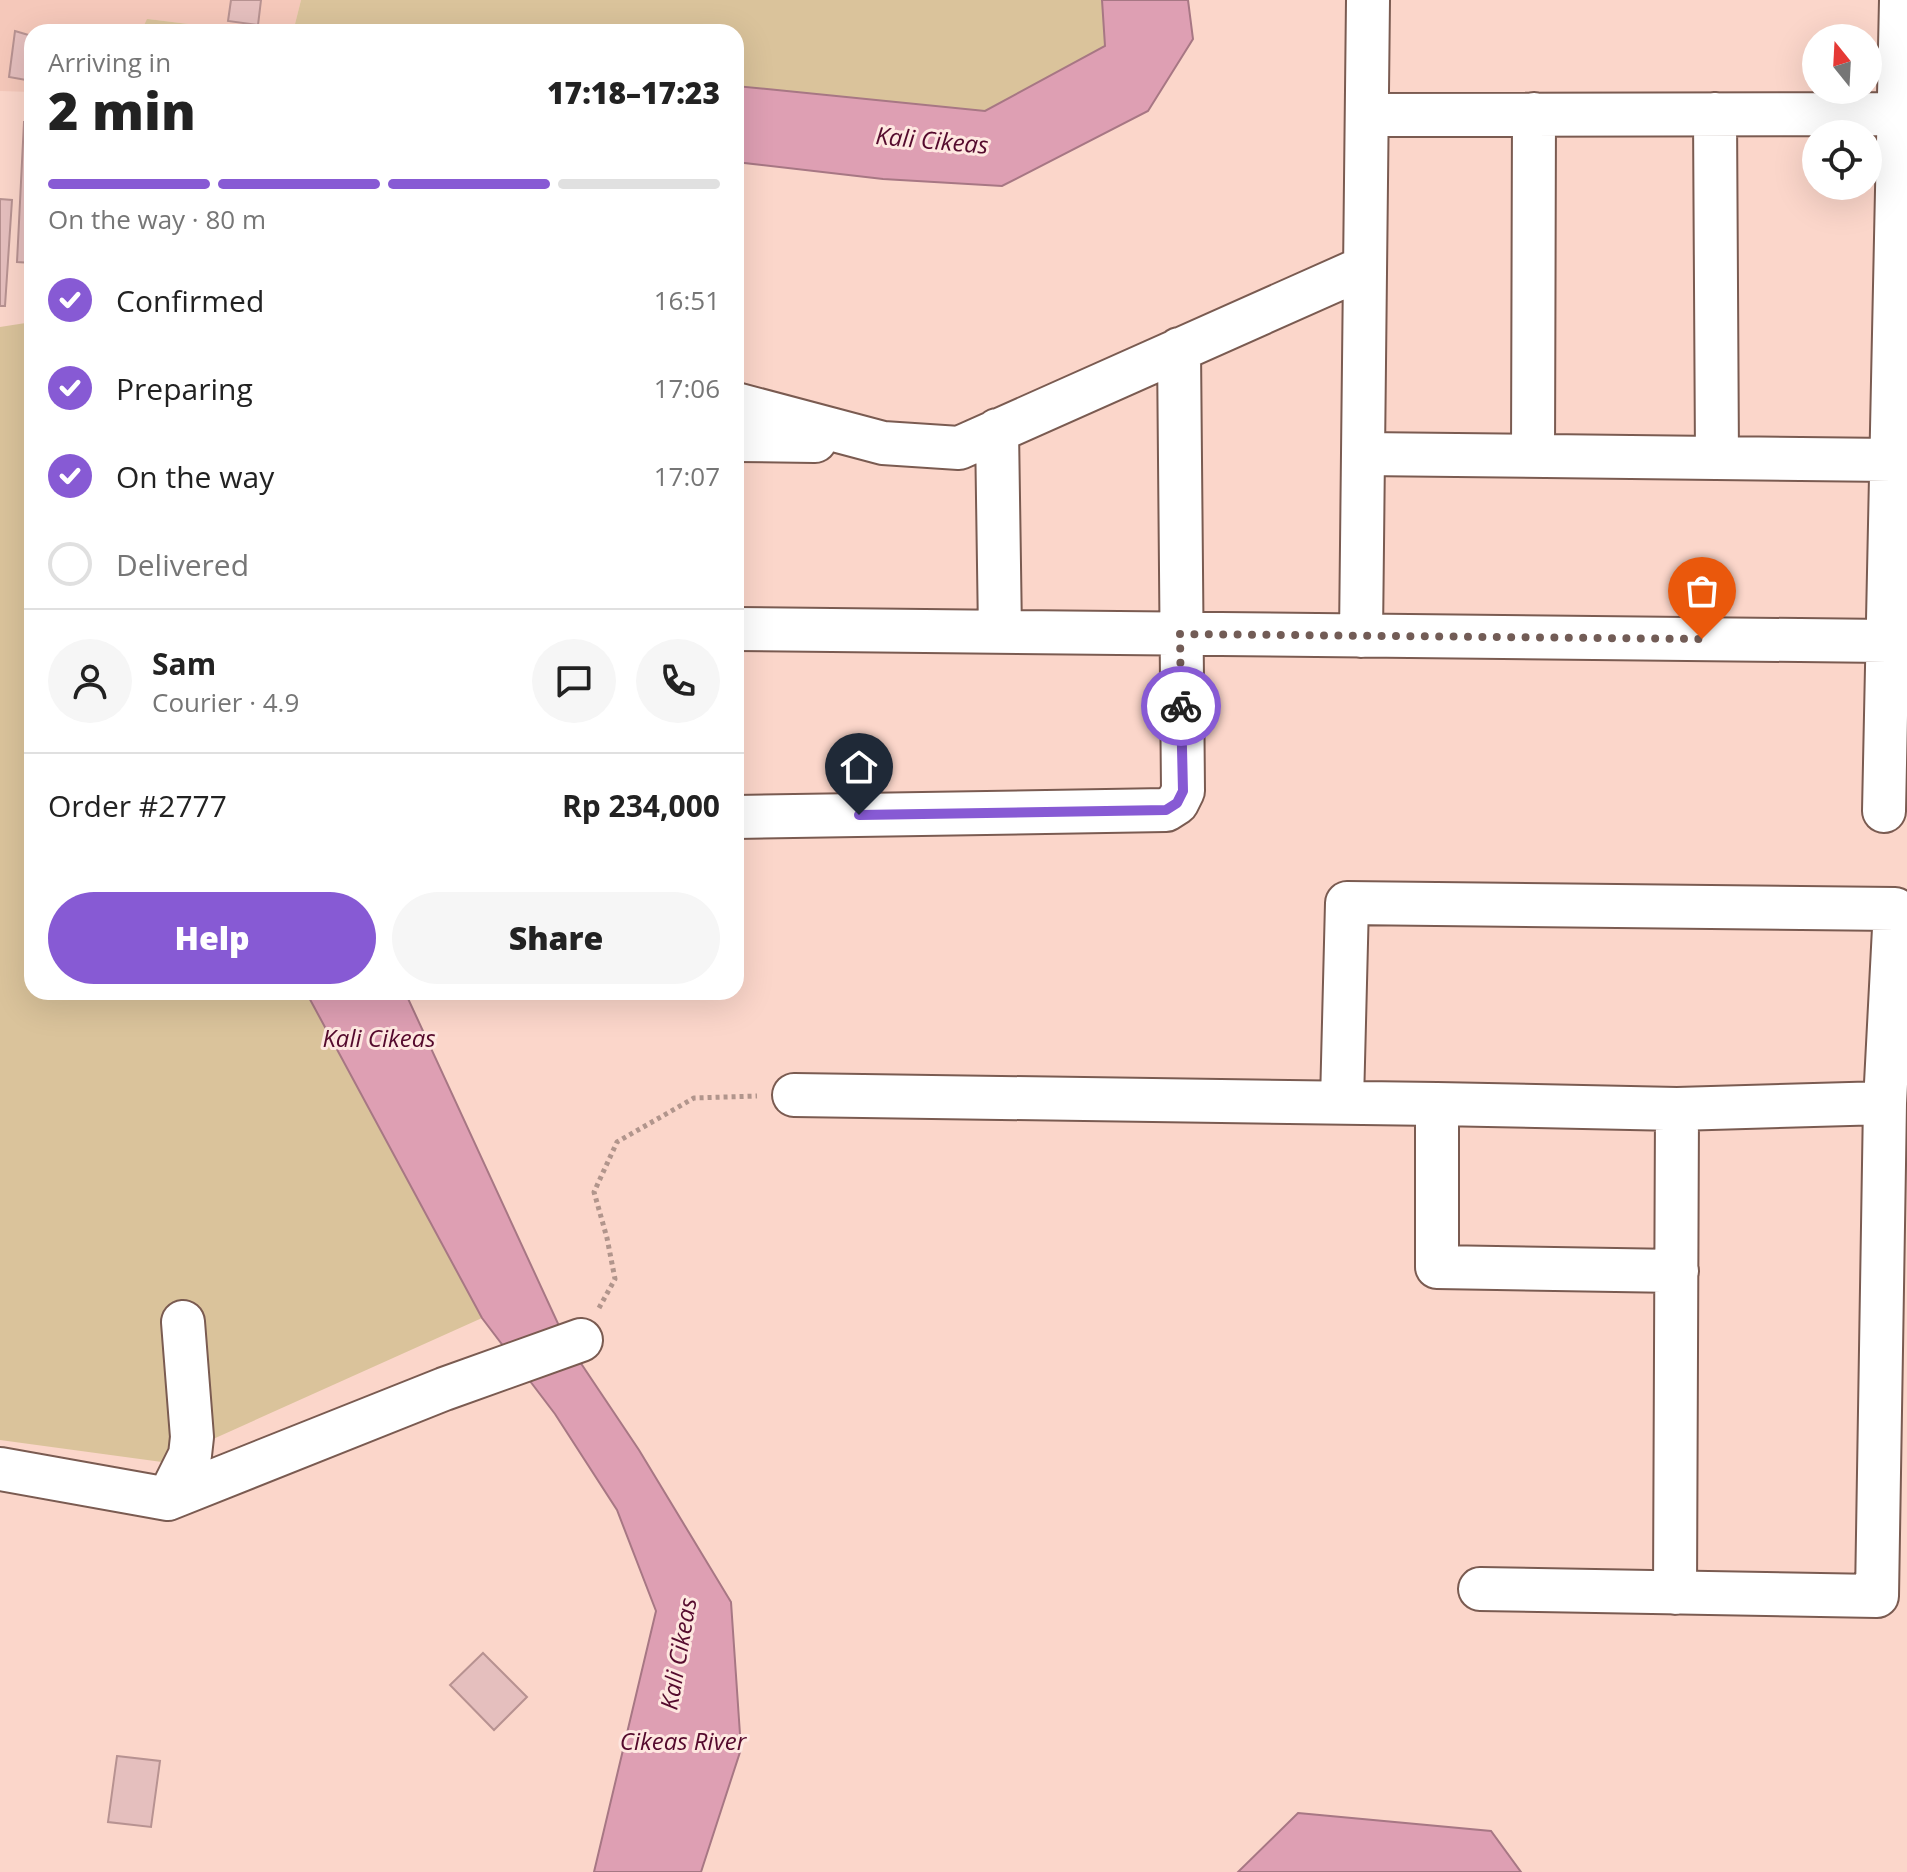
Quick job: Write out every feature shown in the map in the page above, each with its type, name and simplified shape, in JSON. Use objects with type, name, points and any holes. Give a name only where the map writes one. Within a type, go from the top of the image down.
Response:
[{"type":"street","points":[[1361,636],[1368,0]]},
{"type":"street","points":[[1884,811],[1891,460],[1901,283],[1898,114],[1901,0]]},
{"type":"street","points":[[1533,456],[1534,114]]},
{"type":"street","points":[[1715,114],[1717,458]]},
{"type":"street","points":[[1367,115],[1898,114]]},
{"type":"street","points":[[744,440],[959,448],[1365,267]]},
{"type":"street","points":[[744,817],[1166,810],[1177,803],[1183,791],[1179,349]]},
{"type":"street","points":[[744,406],[883,443]]},
{"type":"street","points":[[997,430],[1000,632]]},
{"type":"street","points":[[1363,454],[1891,460]]},
{"type":"street","points":[[744,629],[1887,641]]},
{"type":"street","points":[[1342,1102],[1347,903],[1895,909],[1885,1103],[1894,1350],[1877,1596],[1480,1589]]},
{"type":"street","points":[[794,1095],[1677,1109],[1885,1103]]},
{"type":"street","points":[[1437,1104],[1437,1267],[1677,1271]]},
{"type":"street","points":[[1675,1593],[1677,1109]]},
{"type":"street","points":[[168,1499],[190,1455],[192,1437],[183,1322]]},
{"type":"street","points":[[0,1469],[168,1499],[444,1389],[581,1340]]},
{"type":"path","points":[[581,1340],[615,1279],[594,1192],[617,1142],[694,1098],[794,1095]]},
{"type":"shaded area","points":[[0,0],[301,0],[295,24],[188,24],[148,19],[145,24],[24,24],[24,92],[0,91]]},
{"type":"shaded area","points":[[301,0],[1102,0],[1106,46],[985,111],[744,87],[744,24],[295,24]]},
{"type":"shaded area","points":[[148,19],[188,24],[145,24]]},
{"type":"shaded area","points":[[24,323],[24,1000],[310,1000],[482,1318],[162,1462],[0,1440],[0,327]]},
{"type":"water","name":"Kali Cikeas","points":[[1102,0],[1188,0],[1193,39],[1148,111],[1002,186],[883,179],[744,163],[744,87],[985,111],[1105,46]]},
{"type":"water","name":"Kali Cikeas","points":[[310,1000],[409,1000],[566,1341],[639,1450],[731,1602],[741,1749],[701,1872],[594,1872],[656,1611],[617,1510],[555,1414],[482,1318]]},
{"type":"water","points":[[1298,1813],[1491,1831],[1521,1872],[1238,1872]]},
{"type":"building","points":[[231,0],[261,0],[258,24],[228,21]]},
{"type":"building","points":[[15,31],[24,34],[24,80],[9,77]]},
{"type":"building","points":[[24,122],[24,262],[17,262]]},
{"type":"building","points":[[0,199],[12,200],[5,306],[0,306]]},
{"type":"building","points":[[483,1653],[527,1697],[494,1730],[450,1685]]},
{"type":"building","points":[[117,1756],[160,1761],[151,1827],[108,1822]]},
{"type":"way so far","points":[[1181,706],[1180,634],[1702,639]]},
{"type":"route","points":[[859,815],[1166,810],[1177,803],[1183,791],[1181,706]]},
{"type":"water label","name":"Cikeas River","points":[[683,1742]]}]
